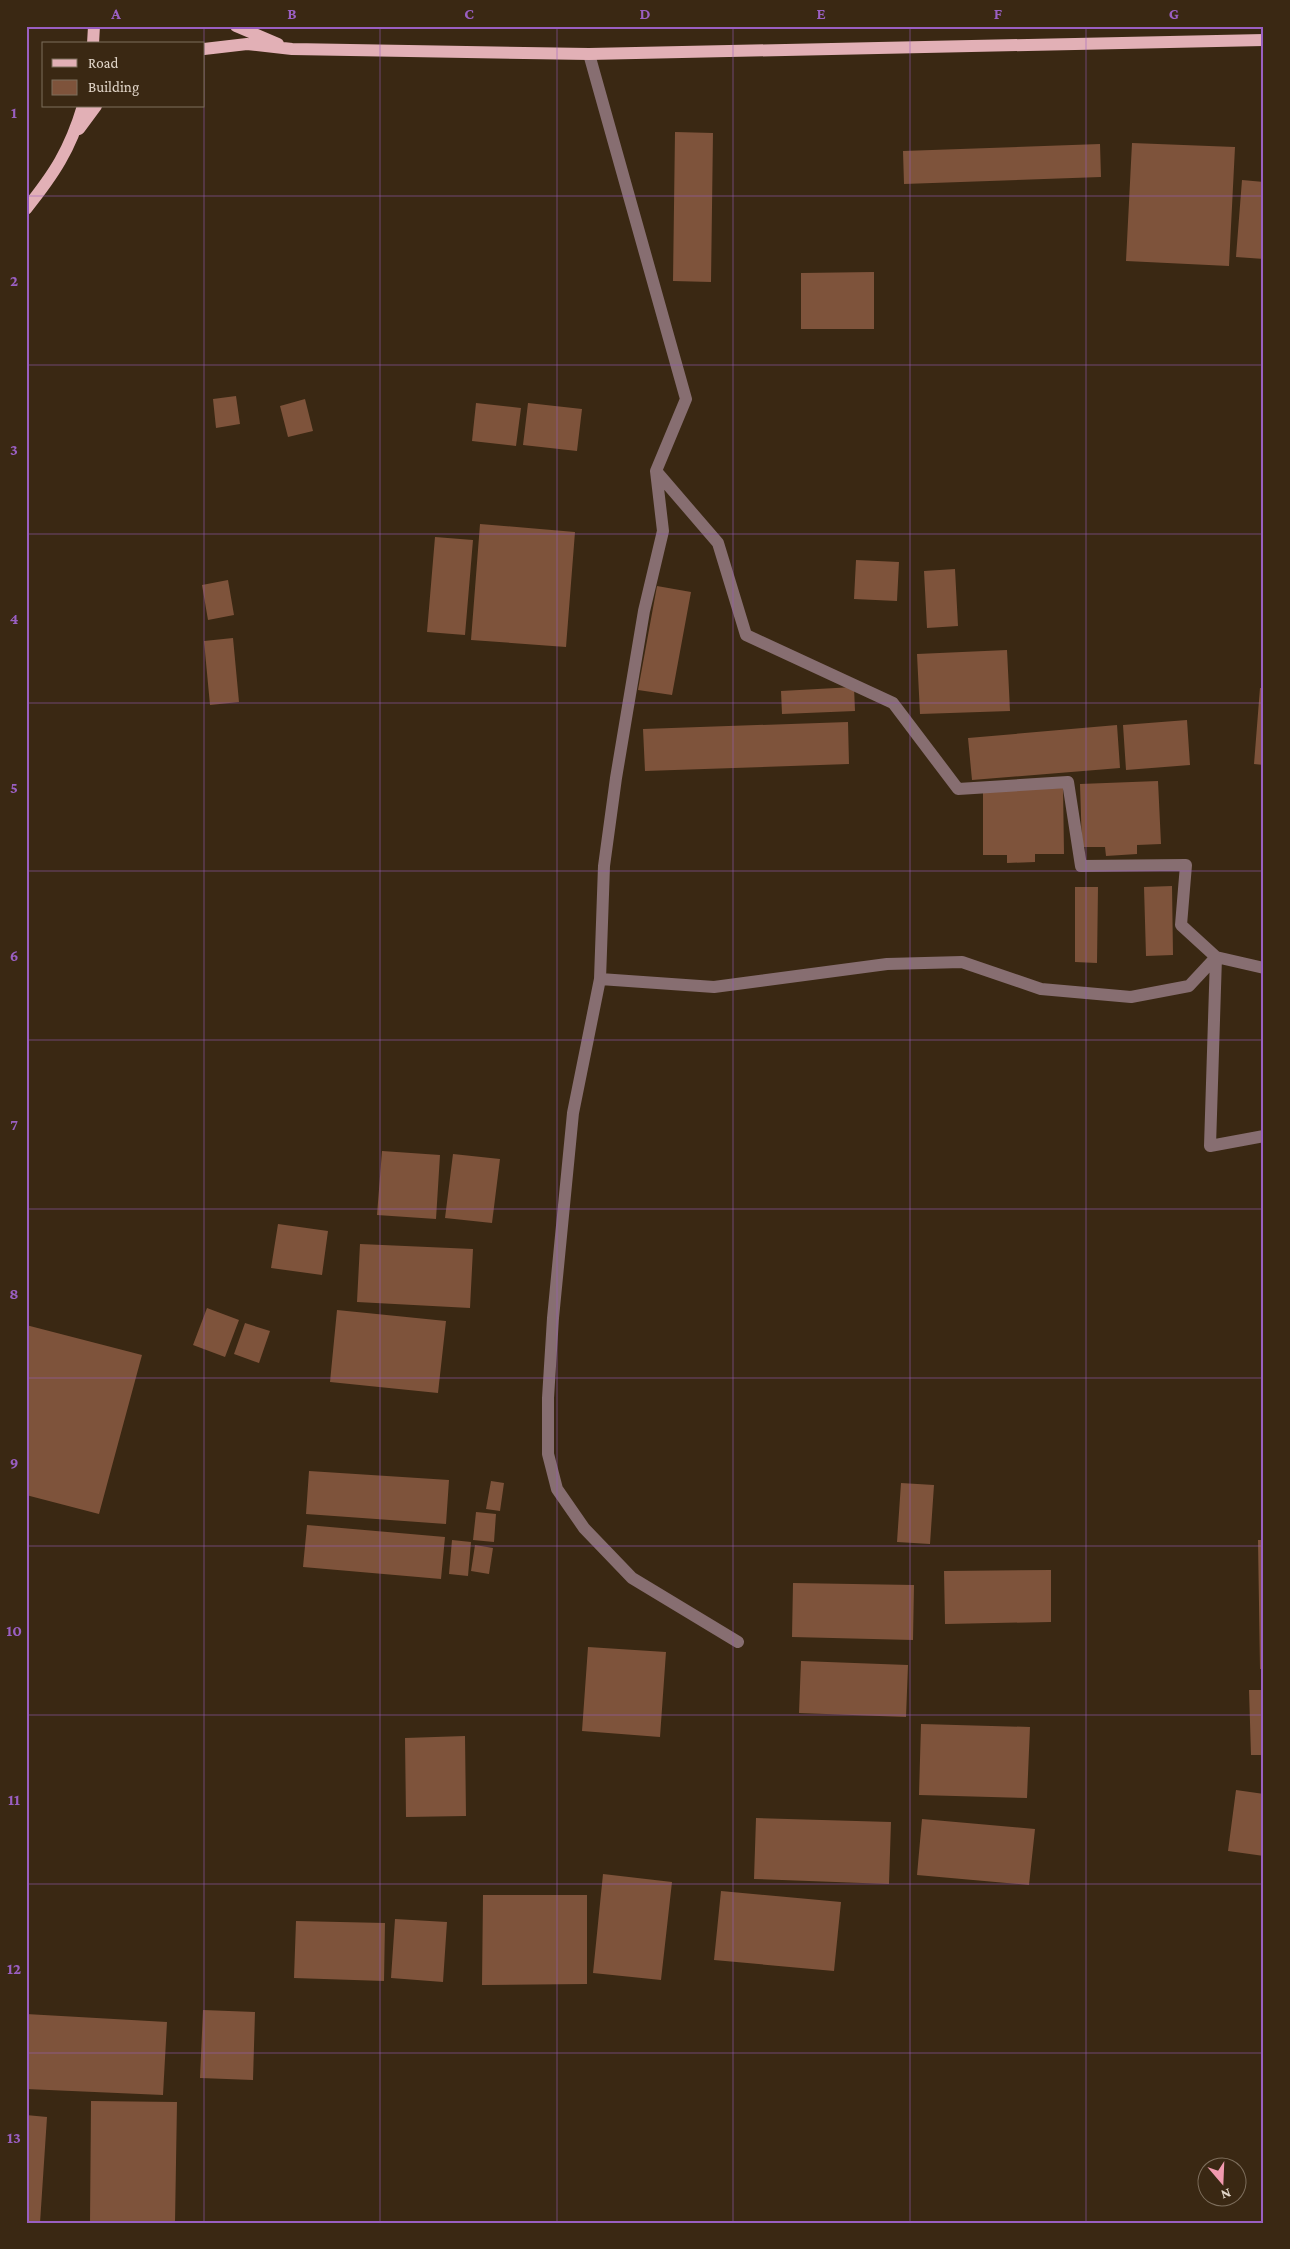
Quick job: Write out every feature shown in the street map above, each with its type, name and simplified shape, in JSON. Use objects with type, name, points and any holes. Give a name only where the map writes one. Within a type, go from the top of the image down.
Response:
[{"type":"main road","points":[[93,42],[94,26]]},
{"type":"main road","points":[[236,26],[292,49]]},
{"type":"main road","points":[[205,49],[247,44],[292,49],[589,54],[1264,40]]},
{"type":"main road","points":[[75,133],[82,108]]},
{"type":"main road","points":[[26,209],[53,175],[75,133],[94,108]]},
{"type":"street","points":[[589,54],[686,399],[656,471],[663,531],[644,611],[616,778],[604,866],[600,979],[573,1113],[553,1328],[548,1398],[548,1454],[557,1489],[584,1528],[632,1578],[738,1642]]},
{"type":"street","points":[[656,471],[718,543],[746,635],[893,703],[958,789],[1068,782],[1081,866],[1186,865],[1181,925],[1216,957],[1264,968]]},
{"type":"street","points":[[600,979],[714,987],[887,964],[962,962],[1041,989],[1131,997],[1189,986],[1216,957]]},
{"type":"street","points":[[1216,957],[1210,1146],[1264,1136]]},
{"type":"building","points":[[675,132],[713,133],[711,282],[673,281]]},
{"type":"building","points":[[1132,143],[1235,147],[1229,266],[1126,261]]},
{"type":"building","points":[[1100,144],[1101,177],[904,184],[903,151]]},
{"type":"building","points":[[1242,180],[1264,182],[1264,259],[1236,257]]},
{"type":"building","points":[[874,272],[874,329],[801,329],[801,273]]},
{"type":"building","points":[[236,396],[240,424],[216,428],[213,399]]},
{"type":"building","points":[[305,399],[313,431],[288,437],[280,406]]},
{"type":"building","points":[[476,403],[521,408],[516,446],[472,441]]},
{"type":"building","points":[[528,403],[582,409],[577,451],[523,445]]},
{"type":"building","points":[[480,524],[575,532],[566,647],[471,640]]},
{"type":"building","points":[[435,537],[473,540],[465,635],[427,632]]},
{"type":"building","points":[[856,560],[899,562],[897,601],[854,599]]},
{"type":"building","points":[[955,569],[958,626],[927,628],[924,571]]},
{"type":"building","points":[[228,580],[234,615],[208,620],[202,585]]},
{"type":"building","points":[[657,586],[691,592],[672,695],[638,690]]},
{"type":"building","points":[[233,638],[239,702],[210,705],[204,641]]},
{"type":"building","points":[[1007,650],[1010,711],[920,714],[917,654]]},
{"type":"building","points":[[854,687],[855,711],[782,714],[781,691]]},
{"type":"building","points":[[1260,688],[1264,688],[1264,765],[1254,764]]},
{"type":"building","points":[[1187,720],[1190,765],[1126,770],[1123,725]]},
{"type":"building","points":[[848,722],[849,764],[645,771],[643,729]]},
{"type":"building","points":[[1117,725],[1120,768],[972,780],[968,738]]},
{"type":"building","points":[[1158,781],[1161,844],[1137,845],[1137,854],[1106,856],[1105,847],[1082,847],[1080,784]]},
{"type":"building","points":[[1063,786],[1064,854],[1035,854],[1035,862],[1007,863],[1007,855],[983,855],[983,788]]},
{"type":"building","points":[[1172,886],[1173,955],[1146,956],[1144,887]]},
{"type":"building","points":[[1075,887],[1098,887],[1097,963],[1075,962]]},
{"type":"building","points":[[382,1151],[440,1155],[436,1219],[377,1215]]},
{"type":"building","points":[[453,1154],[500,1159],[492,1223],[445,1218]]},
{"type":"building","points":[[278,1224],[328,1231],[322,1275],[271,1268]]},
{"type":"building","points":[[360,1244],[473,1249],[470,1308],[357,1302]]},
{"type":"building","points":[[207,1308],[239,1320],[225,1357],[193,1345]]},
{"type":"building","points":[[337,1310],[446,1321],[438,1393],[330,1382]]},
{"type":"building","points":[[245,1323],[270,1331],[259,1363],[234,1354]]},
{"type":"building","points":[[26,1325],[142,1355],[99,1514],[26,1495]]},
{"type":"building","points":[[309,1471],[449,1480],[446,1524],[306,1514]]},
{"type":"building","points":[[491,1481],[504,1483],[500,1511],[486,1509]]},
{"type":"building","points":[[901,1483],[934,1485],[930,1544],[897,1542]]},
{"type":"building","points":[[476,1512],[496,1514],[494,1542],[473,1540]]},
{"type":"building","points":[[307,1525],[445,1537],[441,1579],[303,1567]]},
{"type":"building","points":[[452,1540],[471,1542],[468,1576],[449,1574]]},
{"type":"building","points":[[1258,1540],[1264,1540],[1264,1669],[1260,1669]]},
{"type":"building","points":[[475,1545],[493,1548],[489,1574],[471,1571]]},
{"type":"building","points":[[1051,1570],[1051,1622],[945,1624],[944,1571]]},
{"type":"building","points":[[793,1583],[914,1585],[913,1640],[792,1637]]},
{"type":"building","points":[[588,1647],[666,1652],[660,1737],[582,1731]]},
{"type":"building","points":[[801,1661],[908,1665],[906,1717],[799,1713]]},
{"type":"building","points":[[1249,1690],[1264,1690],[1264,1755],[1251,1755]]},
{"type":"building","points":[[921,1724],[1030,1727],[1027,1798],[919,1795]]},
{"type":"building","points":[[465,1736],[466,1816],[406,1817],[405,1738]]},
{"type":"building","points":[[1236,1790],[1264,1794],[1264,1856],[1228,1851]]},
{"type":"building","points":[[756,1818],[891,1822],[889,1884],[754,1879]]},
{"type":"building","points":[[922,1819],[1035,1829],[1029,1885],[917,1875]]},
{"type":"building","points":[[603,1874],[672,1882],[661,1980],[593,1973]]},
{"type":"building","points":[[721,1891],[841,1902],[834,1971],[714,1960]]},
{"type":"building","points":[[483,1895],[587,1895],[587,1984],[482,1985]]},
{"type":"building","points":[[395,1919],[447,1922],[443,1982],[391,1978]]},
{"type":"building","points":[[296,1921],[385,1923],[384,1981],[294,1978]]},
{"type":"building","points":[[203,2010],[255,2012],[253,2080],[200,2078]]},
{"type":"building","points":[[26,2014],[167,2022],[163,2095],[26,2089]]},
{"type":"building","points":[[91,2101],[177,2102],[175,2223],[90,2223]]},
{"type":"building","points":[[26,2115],[47,2117],[40,2223],[26,2223]]}]
